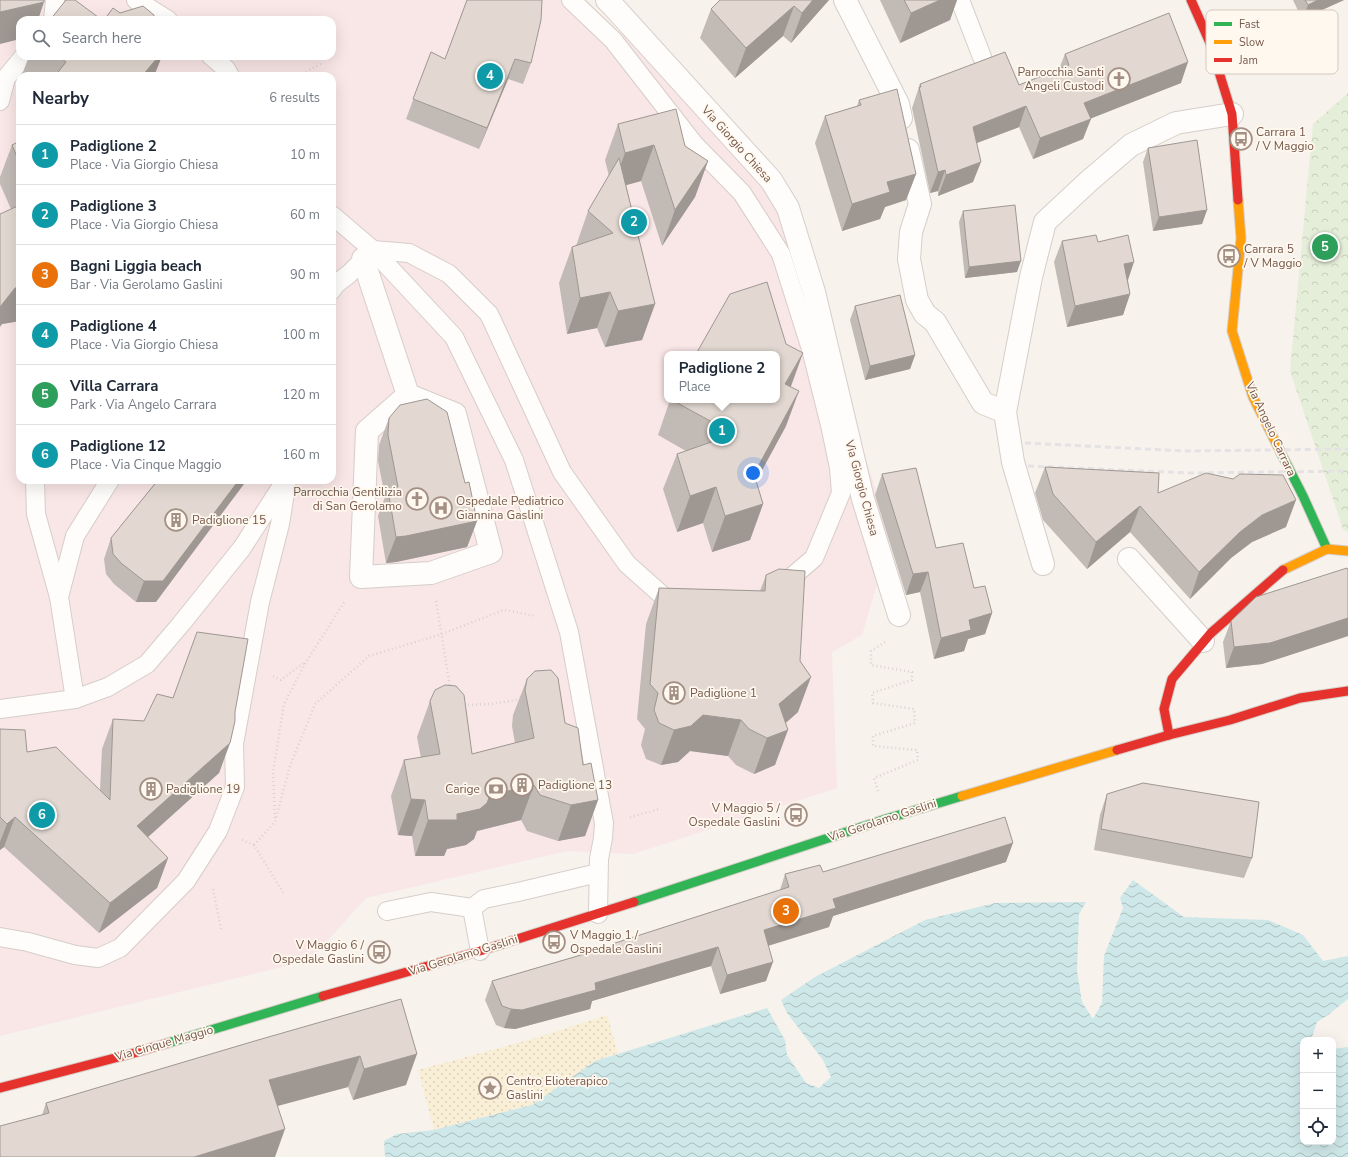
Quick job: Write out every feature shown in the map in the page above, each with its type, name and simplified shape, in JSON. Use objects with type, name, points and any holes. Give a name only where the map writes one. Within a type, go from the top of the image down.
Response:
[{"type":"main road","name":"Via Angelo Carrara","points":[[1191,0],[1206,35]]},
{"type":"main road","name":"Via Angelo Carrara","points":[[1219,74],[1232,114],[1241,238],[1232,331],[1253,397],[1303,496],[1326,550]]},
{"type":"main road","points":[[1348,552],[1326,550],[1282,571],[1203,641],[1172,679],[1164,708],[1169,735],[1230,720],[1300,698],[1348,691]]},
{"type":"main road","points":[[1230,720],[1296,690],[1311,687]]},
{"type":"main road","name":"Via Gerolamo Gaslini","points":[[327,995],[480,951],[598,914],[886,819],[1169,735]]},
{"type":"main road","name":"Via Cinque Maggio","points":[[0,1088],[134,1053],[327,995]]},
{"type":"street","name":"Via Giorgio Chiesa","points":[[607,0],[771,180],[788,208],[814,292],[863,499],[899,615]]},
{"type":"street","points":[[845,0],[898,104],[920,204],[911,232],[909,259],[917,300],[925,314],[935,322],[983,403],[1005,412]]},
{"type":"street","points":[[1043,564],[1013,462],[1005,412],[1031,276],[1045,222],[1089,181],[1132,145],[1176,123],[1232,114]]},
{"type":"street","points":[[368,254],[408,395]]},
{"type":"street","points":[[408,395],[455,414],[491,552],[431,573],[361,577],[367,431],[408,395]]},
{"type":"street","points":[[1130,559],[1203,641]]},
{"type":"lane","points":[[54,16],[56,0]]},
{"type":"lane","points":[[136,0],[162,16]]},
{"type":"lane","points":[[571,0],[613,40],[694,144],[742,193],[781,254],[811,349],[830,425],[839,468],[841,492],[814,558],[782,586],[769,592]]},
{"type":"lane","points":[[960,0],[982,57]]},
{"type":"lane","points":[[0,101],[6,78],[21,60]]},
{"type":"lane","points":[[216,60],[228,72]]},
{"type":"lane","points":[[336,219],[368,254],[454,337],[514,460],[569,632],[604,823],[598,873],[598,914]]},
{"type":"lane","points":[[336,284],[349,274],[368,254],[409,253],[449,274],[488,314],[562,472],[628,564],[672,604],[697,610]]},
{"type":"lane","points":[[35,484],[36,514],[59,597],[75,699]]},
{"type":"lane","points":[[59,597],[75,536],[108,484]]},
{"type":"lane","points":[[0,710],[75,699],[108,687],[147,664],[242,548],[283,484]]},
{"type":"lane","points":[[0,937],[28,942],[75,955],[98,958],[120,948],[186,881],[218,831],[235,787],[234,744],[260,602],[280,524],[285,484]]},
{"type":"lane","points":[[387,912],[431,902],[472,908],[484,899],[598,873]]},
{"type":"lane","points":[[472,908],[480,951]]},
{"type":"lane","points":[[0,948],[28,942]]},
{"type":"path","points":[[306,72],[322,63]]},
{"type":"path","points":[[431,573],[451,691]]},
{"type":"path","points":[[275,822],[273,772],[284,704],[306,662],[361,577]]},
{"type":"path","points":[[254,845],[275,822],[290,766],[315,704],[369,656],[442,634],[504,610],[534,615],[569,632]]},
{"type":"path","points":[[886,819],[874,778],[918,760],[917,750],[874,746],[873,736],[916,723],[914,709],[873,703],[872,693],[912,680],[912,672],[871,665],[871,651],[909,628],[908,617],[899,615]]},
{"type":"path","points":[[461,705],[491,704],[527,698]]},
{"type":"path","points":[[218,831],[254,845],[284,894]]},
{"type":"shaded area","name":"Ospedale Pediatrico Giannina Gaslini","points":[[0,0],[586,0],[696,104],[778,199],[798,249],[891,536],[862,635],[832,652],[837,788],[633,854],[567,851],[366,898],[310,960],[0,1036]]},
{"type":"sand","name":"Centro Elioterapico Gaslini","points":[[607,1015],[618,1053],[595,1061],[532,1105],[434,1130],[418,1070],[532,1039]]},
{"type":"green space","points":[[1348,93],[1348,532],[1343,529],[1290,371],[1313,124]]},
{"type":"water","points":[[1133,880],[1184,917],[1268,920],[1303,935],[1323,961],[1348,956],[1348,999],[1317,1022],[1312,1037],[1300,1037],[1300,1145],[1336,1145],[1336,1049],[1348,1047],[1348,1157],[385,1157],[384,1141],[397,1134],[434,1130],[532,1105],[595,1061],[767,1008],[785,1040],[787,1055],[806,1083],[819,1088],[831,1077],[823,1060],[787,1013],[781,1000],[815,977],[925,920],[995,903],[1086,902],[1079,914],[1077,971],[1082,1002],[1093,1019],[1102,1003],[1104,956],[1123,908],[1120,898]]},
{"type":"building","points":[[0,0],[44,0],[44,2],[0,12]]},
{"type":"building","points":[[66,0],[75,0],[97,16],[53,16]]},
{"type":"building","points":[[467,0],[542,0],[541,20],[531,63],[515,59],[487,128],[413,99],[431,52],[445,59]]},
{"type":"building","points":[[720,0],[813,0],[802,13],[794,6],[746,48],[711,9]]},
{"type":"building","points":[[904,0],[940,0],[911,13]]},
{"type":"building","points":[[1305,0],[1318,0],[1308,5]]},
{"type":"building","points":[[143,6],[154,16],[107,16],[113,8],[120,13]]},
{"type":"building","points":[[1169,13],[1188,62],[1084,103],[1091,119],[1040,138],[1026,106],[973,127],[981,162],[946,175],[945,170],[938,172],[919,87],[921,87],[920,84],[1005,52],[1019,85],[1069,65],[1065,54]]},
{"type":"building","points":[[63,60],[156,60],[145,72],[58,72],[66,62]]},
{"type":"building","points":[[897,89],[916,174],[887,182],[890,192],[852,204],[825,116],[861,105],[859,100]]},
{"type":"building","points":[[676,109],[685,146],[708,161],[675,210],[654,145],[625,153],[618,124]]},
{"type":"building","points":[[1197,140],[1207,210],[1159,217],[1148,148]]},
{"type":"building","points":[[16,143],[16,154],[12,145]]},
{"type":"building","points":[[619,158],[655,304],[618,311],[610,292],[580,298],[572,247],[613,233],[588,211]]},
{"type":"building","points":[[1015,205],[1021,261],[969,267],[963,211]]},
{"type":"building","points":[[16,207],[16,288],[0,307],[0,214]]},
{"type":"building","points":[[1096,235],[1098,242],[1128,235],[1134,262],[1124,264],[1130,294],[1075,306],[1062,241]]},
{"type":"building","points":[[767,282],[786,344],[803,353],[785,384],[799,391],[754,474],[763,504],[725,516],[716,487],[690,496],[677,454],[734,434],[677,403],[780,403],[780,351],[698,351],[730,294]]},
{"type":"building","points":[[900,295],[915,355],[870,366],[855,306]]},
{"type":"building","points":[[427,399],[447,412],[465,483],[469,482],[477,521],[396,537],[388,490],[398,487],[388,435],[389,418],[400,405]]},
{"type":"building","points":[[1045,467],[1159,473],[1158,493],[1206,473],[1233,479],[1240,474],[1283,475],[1296,500],[1262,515],[1240,532],[1199,572],[1140,506],[1096,542],[1053,494]]},
{"type":"building","points":[[916,468],[936,548],[963,543],[974,588],[985,586],[992,613],[969,620],[971,630],[941,638],[928,572],[913,574],[882,474]]},
{"type":"building","name":"Padiglione 15","points":[[155,484],[236,484],[163,581],[144,581],[121,563],[113,554],[111,538]]},
{"type":"building","points":[[1347,568],[1348,618],[1270,643],[1234,647],[1231,621],[1256,597]]},
{"type":"building","points":[[779,569],[805,571],[800,661],[811,677],[779,704],[788,730],[767,738],[749,729],[741,720],[703,715],[691,726],[674,730],[659,723],[654,710],[658,693],[650,684],[659,588],[765,591],[766,575]]},
{"type":"building","points":[[197,632],[248,639],[230,743],[137,826],[168,858],[110,903],[15,817],[7,824],[0,817],[0,729],[25,730],[27,752],[56,747],[110,800],[113,719],[144,721],[157,694],[173,698]]},
{"type":"building","points":[[551,670],[558,678],[565,723],[578,728],[583,765],[591,763],[598,800],[571,805],[540,795],[534,785],[490,795],[487,803],[480,809],[457,814],[457,820],[428,820],[425,800],[411,799],[404,760],[440,754],[430,701],[435,690],[445,685],[456,686],[464,695],[472,754],[534,738],[525,690],[527,679],[535,671]]},
{"type":"building","points":[[1143,783],[1259,802],[1252,858],[1101,829],[1107,794]]},
{"type":"building","points":[[1005,817],[1013,843],[833,899],[836,908],[764,930],[773,962],[727,975],[718,947],[595,983],[596,990],[522,1010],[502,1006],[492,981],[612,946],[612,944],[789,887],[785,874],[820,865],[823,872]]},
{"type":"building","points":[[401,999],[417,1054],[364,1069],[360,1056],[269,1080],[285,1129],[194,1157],[0,1157],[0,1126],[49,1113],[46,1103]]},
{"type":"railway","points":[[1025,443],[1186,451],[1348,449]]},
{"type":"railway","points":[[1028,466],[1190,473],[1348,471]]},
{"type":"traffic: fast","points":[[1281,453],[1303,496],[1327,549]]},
{"type":"traffic: fast","points":[[634,902],[886,819],[962,796]]},
{"type":"traffic: fast","points":[[168,1043],[323,996]]},
{"type":"traffic: slow","points":[[1238,200],[1241,238],[1232,331],[1253,397],[1281,453]]},
{"type":"traffic: slow","points":[[1283,570],[1327,549],[1348,551]]},
{"type":"traffic: slow","points":[[962,796],[1117,750]]},
{"type":"traffic: jam","points":[[1191,0],[1206,34]]},
{"type":"traffic: jam","points":[[1220,74],[1232,114],[1238,200]]},
{"type":"traffic: jam","points":[[1169,735],[1164,709],[1172,679],[1211,633],[1283,570]]},
{"type":"traffic: jam","points":[[1117,750],[1230,720],[1300,698],[1348,691]]},
{"type":"traffic: jam","points":[[323,996],[480,951],[634,902]]},
{"type":"traffic: jam","points":[[0,1088],[168,1043]]},
{"type":"place","name":"Padiglione 4","points":[[490,76]]},
{"type":"place","name":"Parrocchia Santi Angeli Custodi","points":[[1119,79]]},
{"type":"place","name":"Carrara 1 / V Maggio","points":[[1241,139]]},
{"type":"place","name":"Padiglione 3","points":[[634,222]]},
{"type":"place","name":"Villa Carrara","points":[[1325,247]]},
{"type":"place","name":"Carrara 5 / V Maggio","points":[[1229,256]]},
{"type":"place","name":"Padiglione 2","points":[[722,431]]},
{"type":"place","name":"Parrocchia Gentilizia di San Gerolamo","points":[[417,499]]},
{"type":"place","name":"Ospedale Pediatrico Giannina Gaslini","points":[[441,508]]},
{"type":"place","name":"Padiglione 15","points":[[176,520]]},
{"type":"place","name":"Padiglione 1","points":[[674,693]]},
{"type":"place","name":"Padiglione 13","points":[[522,785]]},
{"type":"place","name":"Padiglione 19","points":[[151,789]]},
{"type":"place","name":"Carige","points":[[496,789]]},
{"type":"place","name":"Padiglione 12","points":[[42,815]]},
{"type":"place","name":"V Maggio 5 / Ospedale Gaslini","points":[[796,815]]},
{"type":"place","name":"Bagni Liggia beach","points":[[786,911]]},
{"type":"place","name":"V Maggio 1 / Ospedale Gaslini","points":[[554,942]]},
{"type":"place","name":"V Maggio 6 / Ospedale Gaslini","points":[[379,952]]},
{"type":"place","name":"Centro Elioterapico Gaslini","points":[[490,1088]]}]
